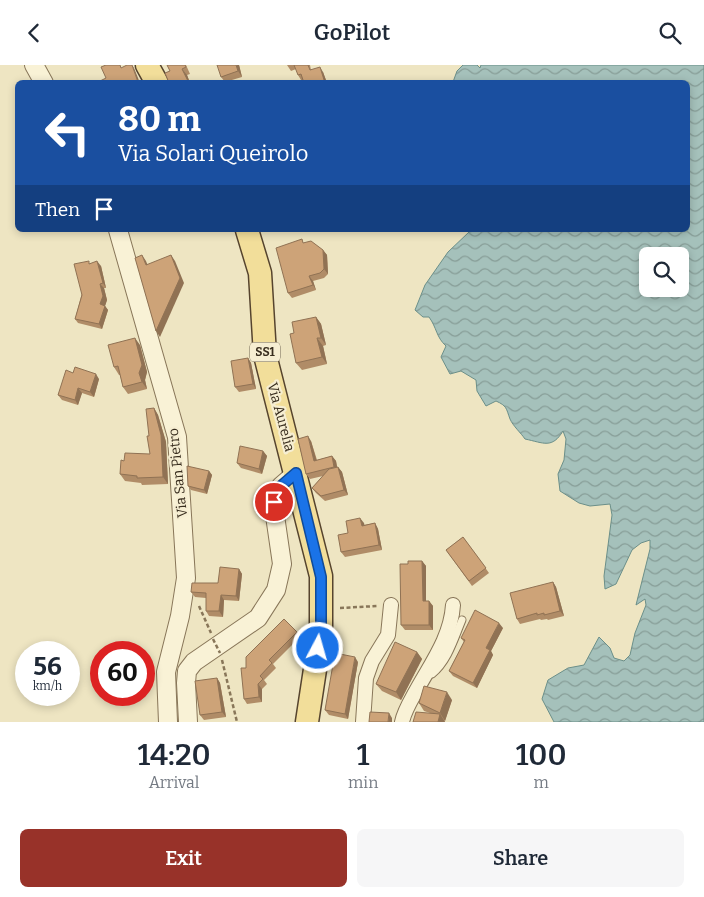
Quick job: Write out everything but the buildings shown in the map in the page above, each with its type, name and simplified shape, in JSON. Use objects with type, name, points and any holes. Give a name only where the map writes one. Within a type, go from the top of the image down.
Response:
[{"type":"main road","points":[[147,65],[155,80]]},
{"type":"main road","name":"Via Aurelia","points":[[248,232],[260,273],[265,355],[321,577],[321,630],[307,722]]},
{"type":"street","points":[[34,65],[42,80]]},
{"type":"street","name":"Via San Pietro","points":[[119,232],[177,437],[186,578],[180,616],[166,673],[168,722]]},
{"type":"street","points":[[188,722],[187,671],[194,662],[258,618],[276,590],[282,565],[274,502],[281,486],[296,473]]},
{"type":"street","points":[[363,722],[366,677],[372,661],[388,635],[391,605]]},
{"type":"street","points":[[402,722],[410,701],[438,654],[453,605]]},
{"type":"lane","points":[[426,673],[432,674],[437,670],[448,654],[462,620]]},
{"type":"path","points":[[198,604],[220,653],[237,722]]},
{"type":"path","points":[[321,610],[391,605]]},
{"type":"water","points":[[463,65],[477,65],[480,68],[481,65],[704,65],[704,722],[554,722],[542,699],[548,680],[568,668],[584,665],[599,637],[610,648],[614,658],[624,661],[630,655],[635,633],[646,605],[645,599],[636,605],[650,549],[650,540],[641,543],[632,550],[616,584],[605,589],[604,576],[612,515],[610,504],[590,506],[579,503],[560,491],[558,474],[564,460],[566,439],[563,431],[555,440],[547,443],[525,439],[511,422],[504,406],[496,401],[486,406],[477,391],[476,380],[461,371],[450,374],[441,357],[446,346],[440,339],[429,317],[423,317],[415,310],[425,285],[448,252],[469,232],[690,232],[690,80],[454,80],[457,71]]},
{"type":"route","points":[[274,502],[281,486],[296,473],[321,577],[321,630],[318,648]]}]
